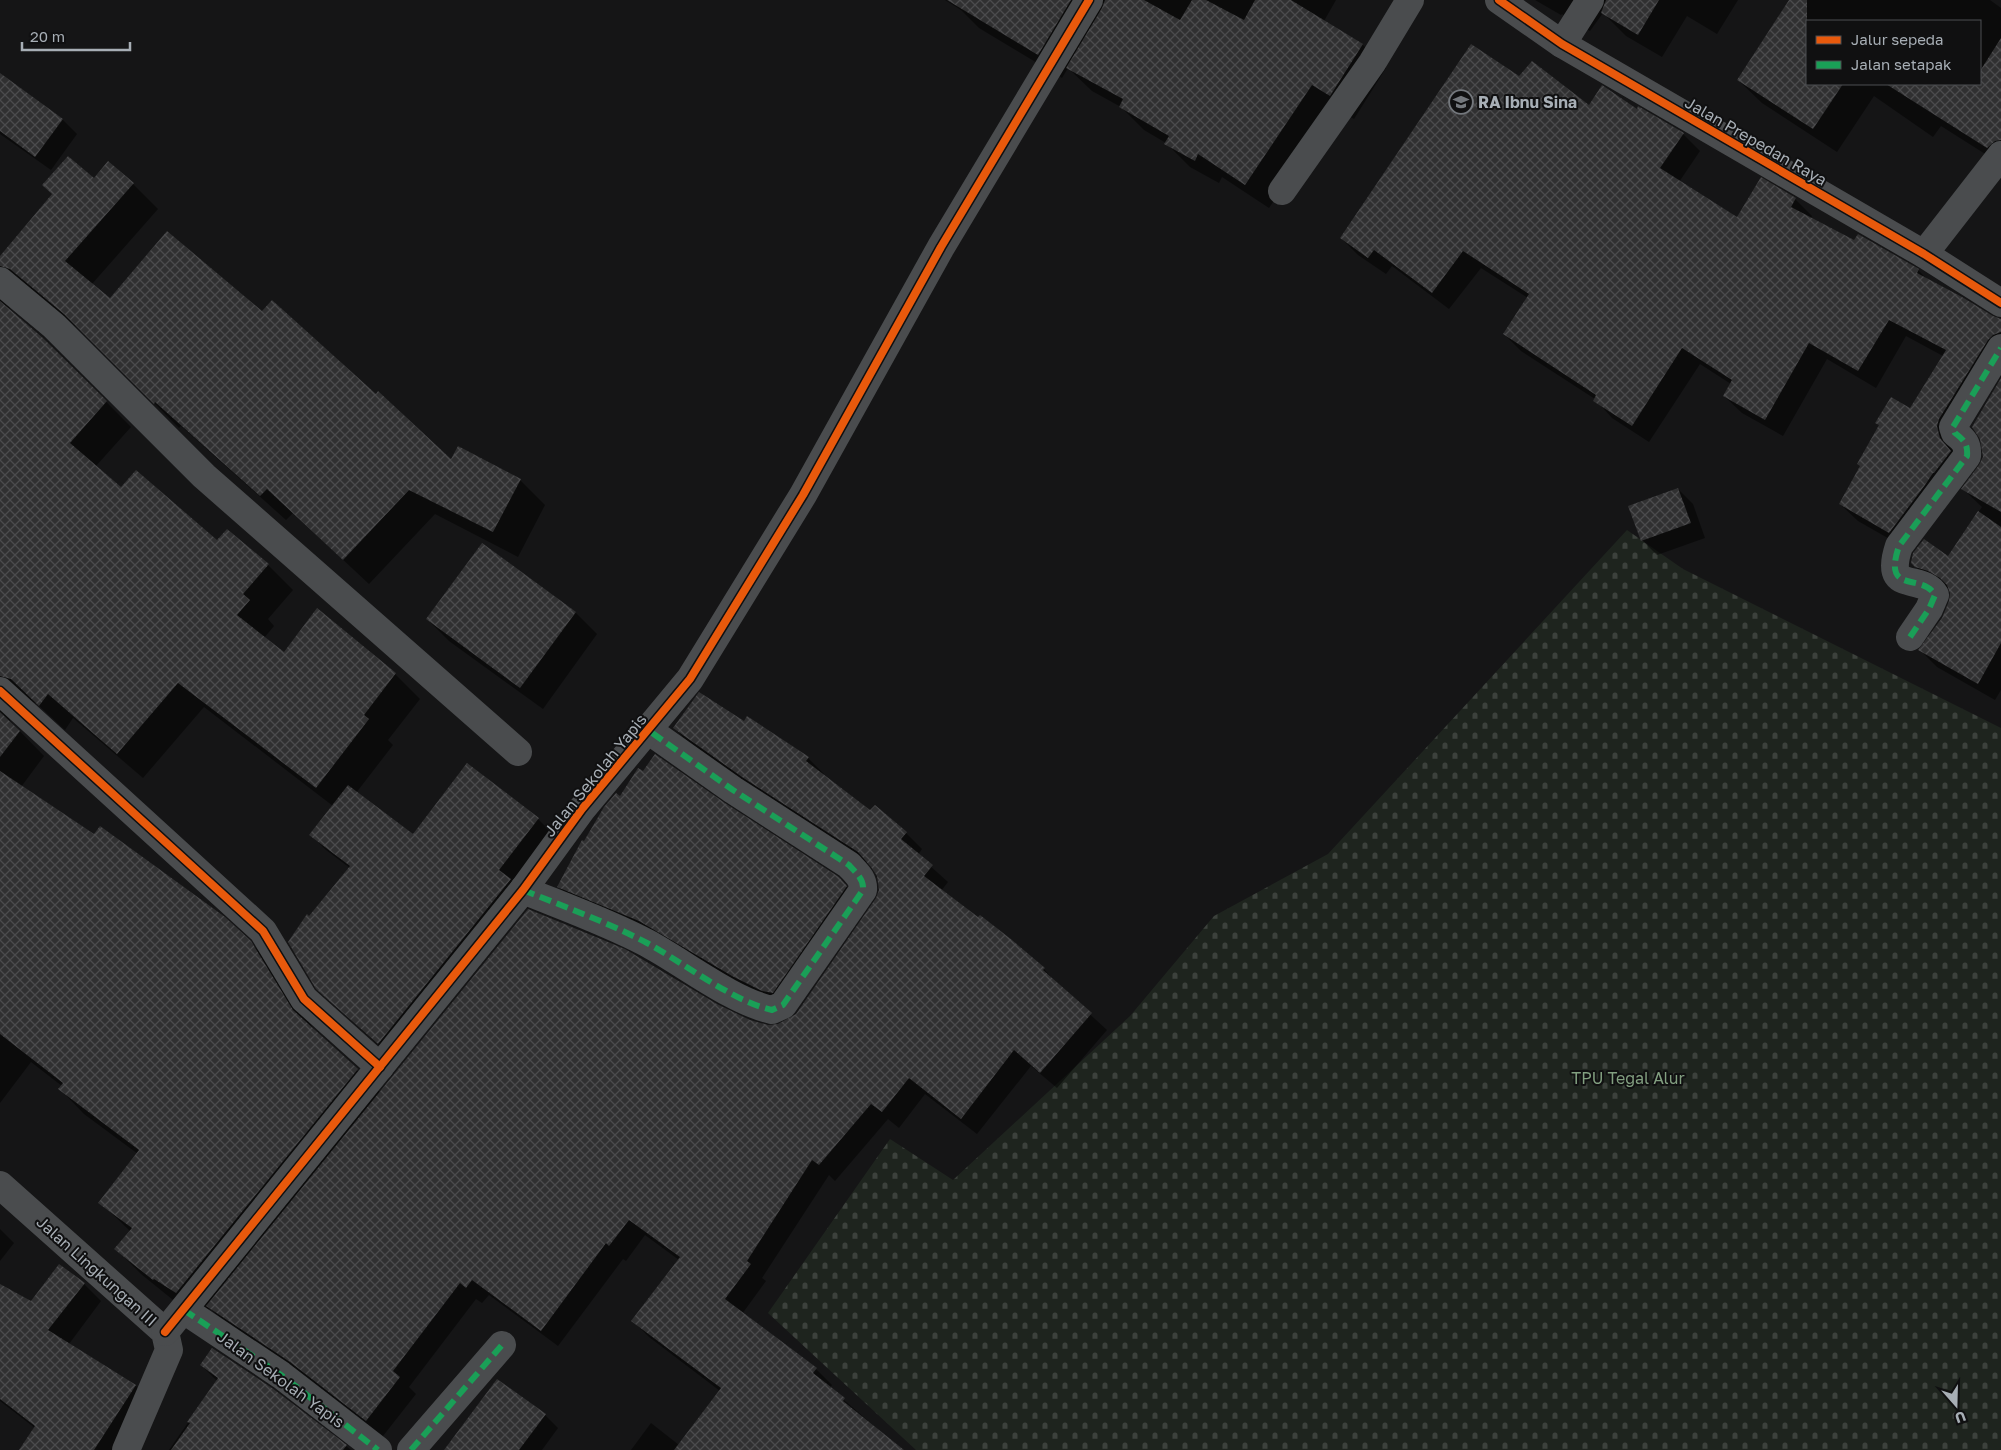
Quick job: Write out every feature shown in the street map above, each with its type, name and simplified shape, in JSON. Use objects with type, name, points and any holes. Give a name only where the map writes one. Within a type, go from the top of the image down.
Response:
[{"type":"street","name":"Jalan Sekolah Yapis","points":[[165,1332],[523,890],[582,809],[690,679],[803,495],[941,247],[1089,0]]},
{"type":"street","points":[[1282,191],[1372,63],[1410,0]]},
{"type":"street","name":"Jalan Prepedan Raya","points":[[1499,0],[1562,44],[1924,254],[2001,303]]},
{"type":"street","points":[[1562,44],[1590,0]]},
{"type":"street","points":[[1924,254],[2001,155]]},
{"type":"street","points":[[0,281],[54,326],[204,476],[518,752]]},
{"type":"street","points":[[1910,637],[1929,609],[1935,595],[1925,586],[1900,578],[1895,570],[1896,555],[1899,546],[1967,456],[1965,440],[1955,433],[1953,427],[2001,348]]},
{"type":"street","points":[[0,692],[263,931],[304,999],[380,1067]]},
{"type":"street","points":[[523,890],[602,922],[647,943],[728,991],[763,1008],[772,1010],[783,1005],[864,890],[864,884],[849,866],[733,790],[648,730]]},
{"type":"street","name":"Jalan Lingkungan III","points":[[0,1185],[165,1332],[169,1350],[126,1450]]},
{"type":"street","name":"Jalan Sekolah Yapis","points":[[184,1310],[281,1376],[378,1450]]},
{"type":"street","points":[[411,1450],[502,1345]]},
{"type":"green space","name":"TPU Tegal Alur","points":[[1627,530],[1683,569],[2001,728],[2001,1450],[916,1450],[768,1313],[890,1139],[953,1180],[1130,1016],[1214,916],[1328,854]]},
{"type":"building","points":[[947,0],[1071,0],[1038,55]]},
{"type":"building","points":[[1105,0],[1144,0],[1180,20],[1192,0],[1206,0],[1244,20],[1255,0],[1291,0],[1363,44],[1330,96],[1312,85],[1245,185],[1198,154],[1195,161],[1164,144],[1169,136],[1119,107],[1123,99],[1066,68]]},
{"type":"building","points":[[1606,0],[1659,0],[1638,35],[1601,13]]},
{"type":"building","points":[[1789,0],[1807,0],[1806,85],[1842,85],[1813,129],[1737,80]]},
{"type":"building","points":[[2001,38],[2001,140],[1995,141],[1987,148],[1888,85],[1981,85],[1981,69]]},
{"type":"building","points":[[1471,44],[1519,76],[1532,61],[1589,105],[1602,85],[1637,109],[1638,106],[1684,133],[1660,168],[1737,217],[1761,177],[1796,198],[1791,207],[1854,240],[1858,234],[1919,269],[1917,273],[2001,319],[2001,332],[1993,335],[1988,340],[1939,419],[1937,426],[1940,438],[1951,451],[1889,533],[1839,504],[1860,466],[1857,464],[1879,425],[1875,423],[1891,397],[1910,408],[1946,350],[1889,320],[1858,371],[1809,343],[1765,420],[1723,396],[1732,380],[1682,348],[1632,426],[1593,401],[1596,395],[1503,334],[1529,294],[1463,251],[1432,293],[1374,250],[1368,258],[1340,238]]},
{"type":"building","points":[[0,73],[63,119],[35,157],[0,131]]},
{"type":"building","points":[[68,156],[94,178],[108,161],[134,183],[65,261],[110,298],[167,231],[262,311],[272,300],[376,394],[378,391],[451,459],[458,446],[521,479],[493,532],[409,490],[343,560],[267,489],[260,496],[155,402],[154,404],[64,314],[10,269],[0,266],[0,256],[52,194],[42,185]]},
{"type":"building","points":[[0,301],[43,338],[107,401],[70,443],[121,487],[136,470],[217,540],[227,529],[269,564],[243,594],[250,600],[237,615],[284,652],[317,608],[396,673],[364,715],[369,719],[316,788],[178,683],[117,754],[48,694],[39,706],[11,679],[0,676]]},
{"type":"building","points":[[2001,378],[2001,512],[1961,489],[1983,457],[1980,439],[1972,427]]},
{"type":"building","points":[[1678,488],[1691,523],[1641,541],[1628,506]]},
{"type":"building","points":[[1978,511],[2001,527],[2001,643],[1978,684],[1918,650],[1942,618],[1950,593],[1947,585],[1940,578],[1928,571],[1915,567],[1911,563],[1913,553],[1924,539],[1948,556]]},
{"type":"building","points":[[482,543],[576,612],[520,688],[426,619]]},
{"type":"building","points":[[699,692],[744,721],[747,716],[809,757],[806,761],[870,810],[875,805],[907,832],[901,839],[933,865],[924,876],[1012,940],[1045,968],[1043,970],[1092,1013],[1040,1073],[1014,1050],[961,1119],[909,1078],[882,1112],[871,1104],[819,1165],[812,1160],[747,1261],[751,1264],[725,1299],[817,1368],[813,1373],[845,1398],[843,1401],[904,1450],[674,1450],[721,1388],[631,1321],[680,1257],[629,1220],[609,1246],[606,1243],[541,1331],[472,1280],[466,1288],[460,1283],[393,1371],[400,1377],[366,1421],[290,1362],[206,1306],[528,909],[625,949],[717,1004],[750,1020],[768,1025],[778,1024],[796,1014],[876,898],[879,890],[877,876],[858,852],[742,777],[673,728]]},
{"type":"building","points":[[0,712],[20,731],[0,757]]},
{"type":"building","points":[[655,754],[725,803],[839,877],[847,886],[773,993],[762,991],[732,976],[639,921],[557,887],[582,840],[584,841],[604,807],[616,793],[620,796],[638,768],[643,771]]},
{"type":"building","points":[[467,763],[539,818],[499,870],[511,879],[378,1044],[316,989],[288,942],[307,914],[309,916],[350,866],[309,835],[348,785],[413,834]]},
{"type":"building","points":[[0,771],[94,834],[100,826],[225,917],[251,941],[293,1010],[358,1069],[176,1293],[153,1280],[114,1249],[132,1228],[98,1203],[139,1150],[58,1089],[63,1083],[0,1034]]},
{"type":"building","points":[[59,1264],[85,1283],[48,1330],[136,1385],[94,1450],[19,1450],[35,1426],[0,1399],[0,1284],[31,1301]]},
{"type":"building","points":[[212,1348],[272,1388],[347,1445],[343,1450],[171,1450],[190,1423],[187,1422],[218,1378],[200,1365]]},
{"type":"building","points":[[497,1379],[546,1414],[519,1450],[444,1450]]},
{"type":"marked path","points":[[1910,637],[1929,609],[1935,595],[1929,588],[1899,577],[1896,572],[1895,562],[1899,546],[1967,456],[1965,443],[1955,433],[1953,427],[2001,348]]},
{"type":"marked path","points":[[523,890],[632,935],[741,999],[772,1010],[783,1005],[863,890],[861,879],[849,865],[733,790],[648,730]]},
{"type":"marked path","points":[[184,1310],[281,1375],[378,1450]]},
{"type":"marked path","points":[[411,1450],[502,1345]]},
{"type":"cycle path","points":[[165,1332],[523,890],[582,809],[690,679],[803,495],[941,247],[1089,0]]},
{"type":"cycle path","points":[[1499,0],[1562,44],[1924,254],[2001,303]]},
{"type":"cycle path","points":[[0,691],[263,931],[304,999],[380,1067]]},
{"type":"place","name":"RA Ibnu Sina","points":[[1461,102]]}]
